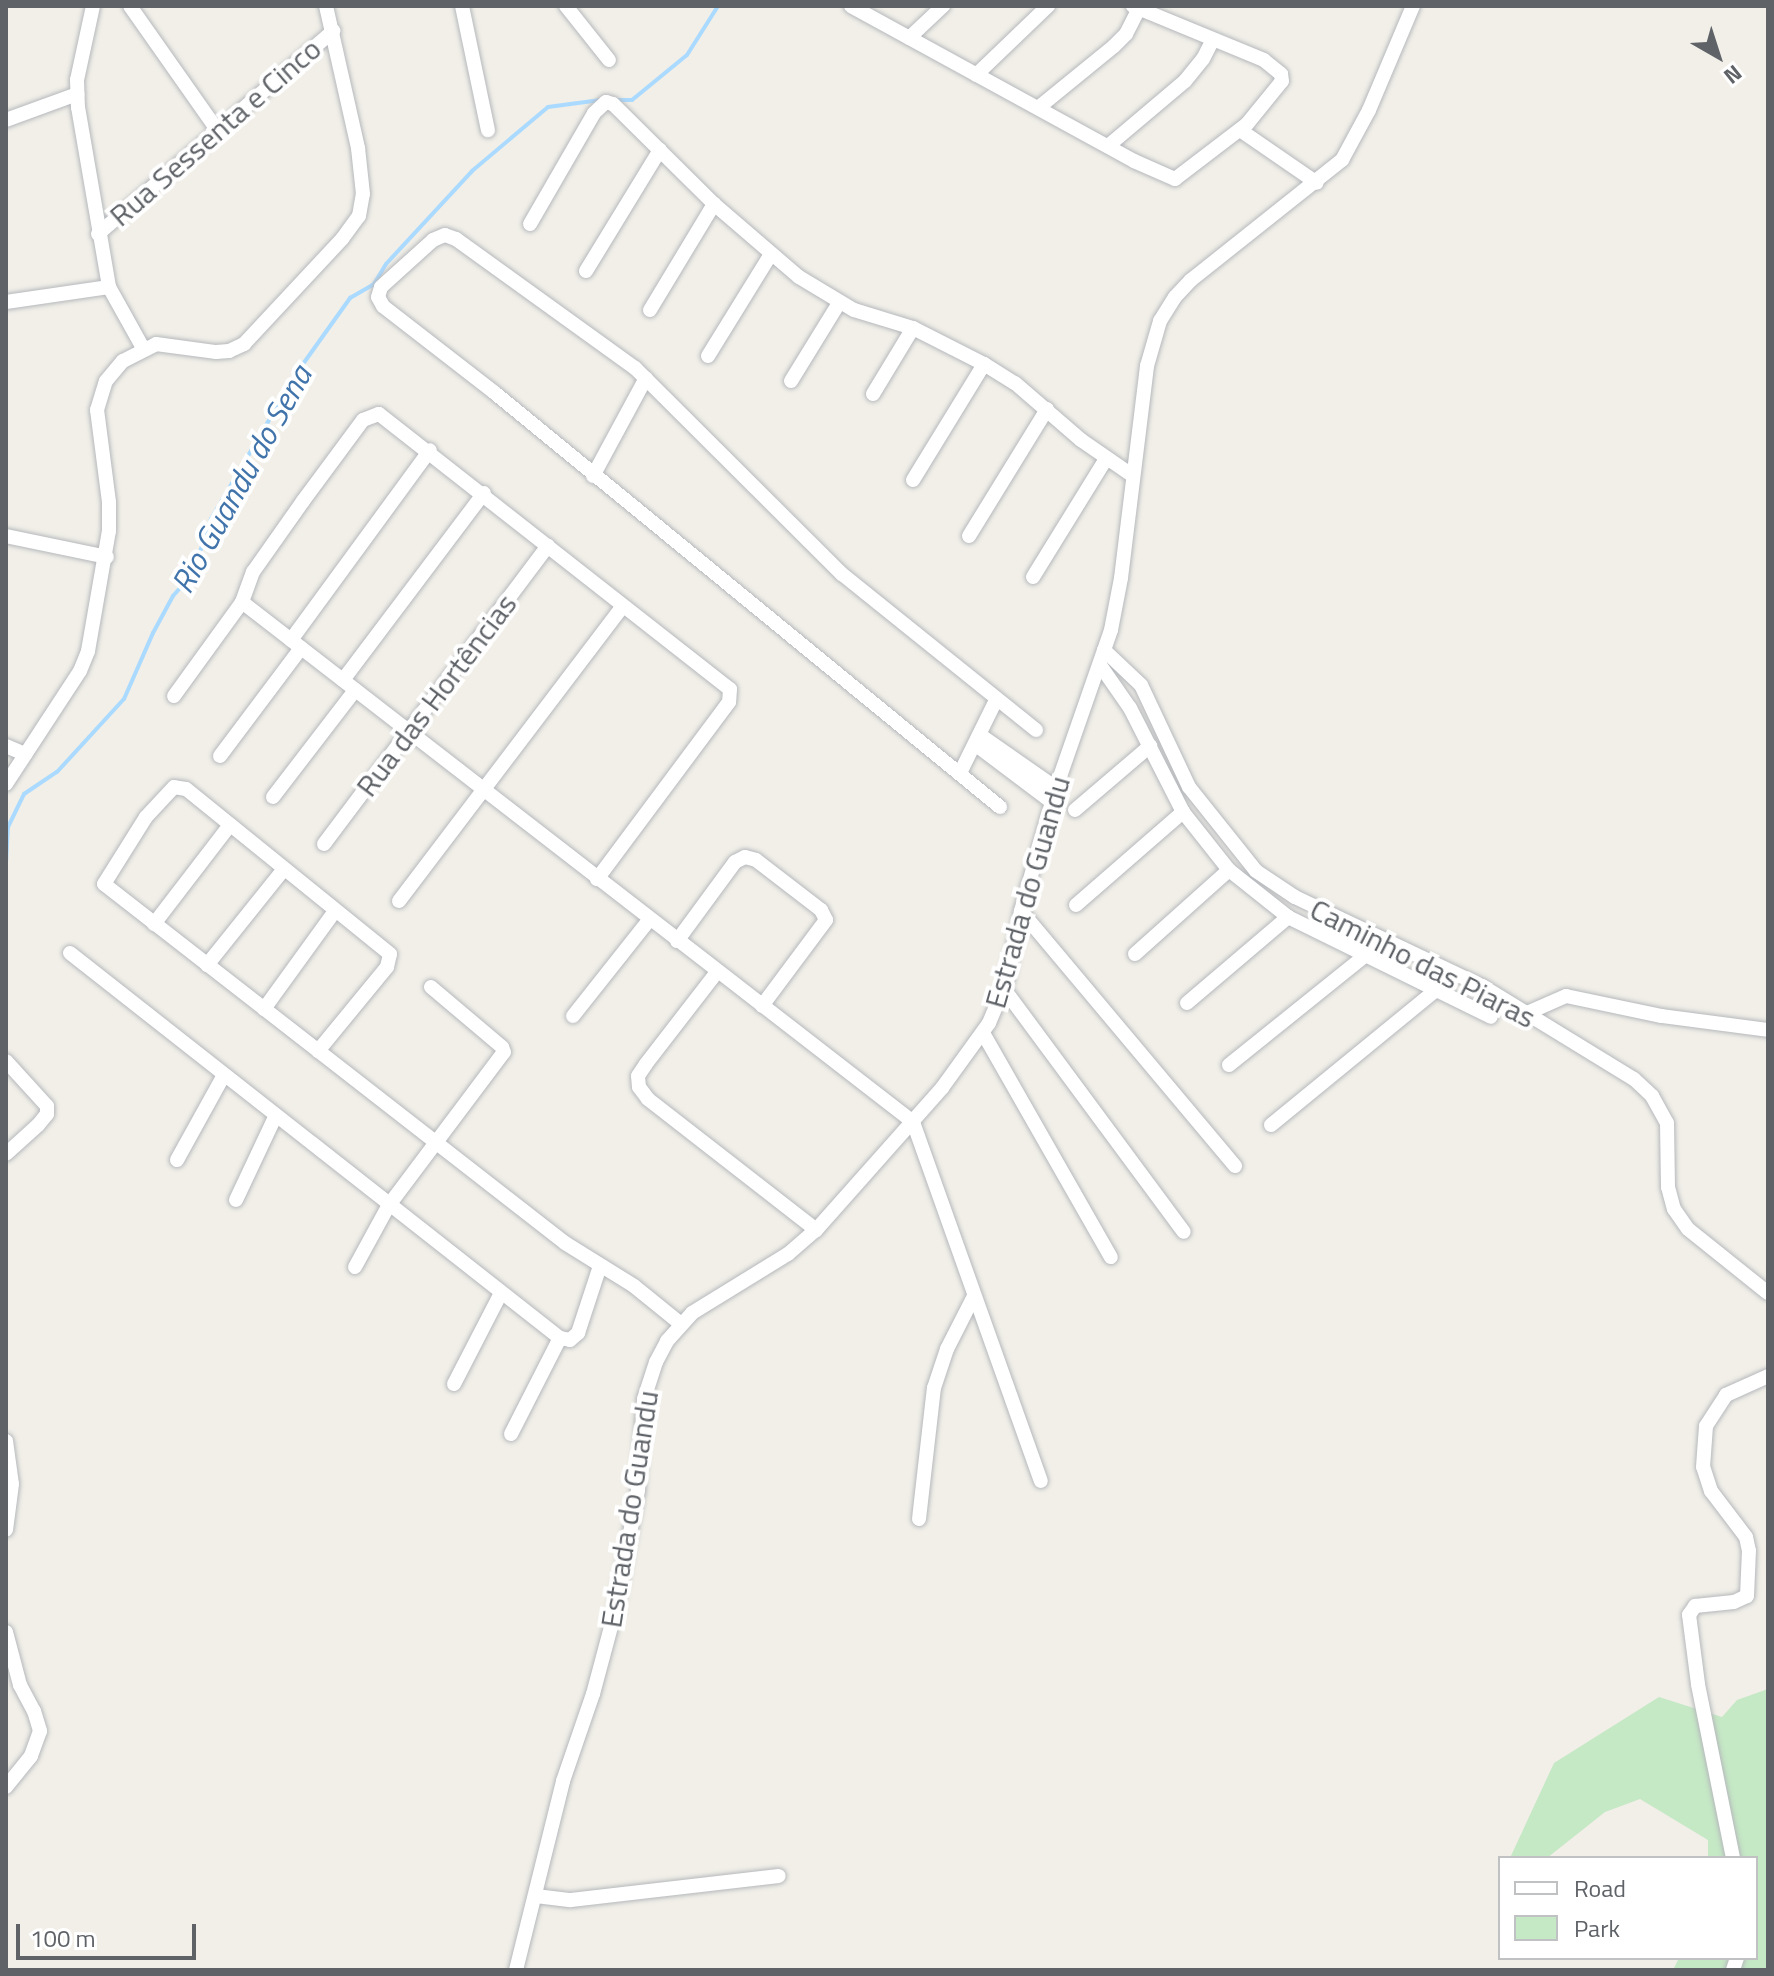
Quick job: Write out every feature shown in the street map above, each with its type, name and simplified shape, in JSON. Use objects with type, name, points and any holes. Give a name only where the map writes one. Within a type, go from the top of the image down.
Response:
[{"type":"street","points":[[93,6],[77,94],[109,287],[143,348]]},
{"type":"street","points":[[130,6],[217,130]]},
{"type":"street","points":[[6,784],[84,661],[107,557],[109,502],[97,401],[113,371],[143,348],[156,344],[216,352],[238,348],[353,226],[362,206],[362,176],[326,6]]},
{"type":"street","points":[[462,6],[488,130]]},
{"type":"street","points":[[566,6],[609,60]]},
{"type":"street","points":[[851,6],[976,75],[1167,178],[1175,179],[1240,130],[1282,81],[1281,74],[1264,60],[1136,7],[1126,34],[1038,108]]},
{"type":"street","points":[[909,38],[943,6]]},
{"type":"street","points":[[976,75],[1048,6]]},
{"type":"street","name":"Estrada do Guandu","points":[[516,1970],[563,1781],[593,1694],[616,1608],[638,1490],[641,1422],[648,1384],[667,1341],[681,1324],[716,1295],[788,1254],[816,1230],[913,1122],[983,1033],[1004,989],[1021,911],[1054,795],[1102,658],[1121,578],[1150,350],[1168,306],[1191,280],[1333,170],[1353,143],[1413,6]]},
{"type":"street","name":"Rua Sessenta e Cinco","points":[[98,234],[333,31]]},
{"type":"street","points":[[1108,146],[1185,81],[1203,59],[1213,39]]},
{"type":"street","points":[[6,120],[77,94]]},
{"type":"street","points":[[530,224],[600,106],[613,104],[714,204],[771,254],[839,303],[913,328],[984,364],[1047,409],[1106,459],[1133,476]]},
{"type":"street","points":[[1240,130],[1317,183]]},
{"type":"street","points":[[586,271],[660,150]]},
{"type":"street","points":[[650,310],[714,204]]},
{"type":"street","points":[[1000,807],[383,306],[378,292],[433,240],[451,236],[603,342],[646,378],[842,574],[1036,730]]},
{"type":"street","points":[[708,356],[771,254]]},
{"type":"street","points":[[6,302],[109,287]]},
{"type":"street","points":[[791,381],[839,303]]},
{"type":"street","points":[[873,394],[913,328]]},
{"type":"street","points":[[913,480],[984,364]]},
{"type":"street","points":[[593,476],[646,378]]},
{"type":"street","points":[[969,536],[1047,409]]},
{"type":"street","points":[[174,696],[242,602],[253,572],[363,420],[379,414],[430,450],[623,606],[726,684],[732,694],[597,879]]},
{"type":"street","points":[[220,756],[430,450]]},
{"type":"street","points":[[1033,577],[1106,459]]},
{"type":"street","points":[[273,797],[484,493]]},
{"type":"street","points":[[6,536],[107,557]]},
{"type":"street","name":"Rua das Hortências","points":[[324,844],[548,546]]},
{"type":"street","points":[[242,602],[913,1122],[1041,1481]]},
{"type":"street","points":[[399,901],[623,606]]},
{"type":"street","points":[[1102,658],[1183,812],[1229,870],[1288,917],[1491,1017]]},
{"type":"street","name":"Caminho das Piaras","points":[[1102,658],[1141,685],[1189,787],[1256,871],[1295,897],[1482,986],[1634,1079],[1652,1096],[1667,1123],[1668,1187],[1674,1209],[1688,1229],[1768,1293]]},
{"type":"street","points":[[960,773],[996,700]]},
{"type":"street","points":[[978,740],[1054,795]]},
{"type":"street","points":[[6,746],[25,754]]},
{"type":"street","points":[[1075,810],[1150,746]]},
{"type":"street","points":[[318,1051],[391,958],[386,948],[178,786],[167,792],[146,817],[104,884],[437,1144],[600,1266],[634,1286],[681,1324]]},
{"type":"street","points":[[1076,905],[1183,812]]},
{"type":"street","points":[[154,924],[230,825]]},
{"type":"street","points":[[677,941],[735,862],[745,857],[756,860],[826,916],[824,925],[762,1006]]},
{"type":"street","points":[[207,965],[283,870]]},
{"type":"street","points":[[1135,954],[1229,870]]},
{"type":"street","points":[[264,1009],[335,911]]},
{"type":"street","points":[[1021,911],[1235,1166]]},
{"type":"street","points":[[1187,1003],[1288,917]]},
{"type":"street","points":[[573,1016],[649,920]]},
{"type":"street","points":[[70,953],[560,1338],[570,1340],[578,1333],[600,1266]]},
{"type":"street","points":[[1229,1065],[1367,954]]},
{"type":"street","points":[[717,972],[646,1064],[638,1076],[639,1087],[648,1099],[816,1230]]},
{"type":"street","points":[[355,1267],[389,1205],[437,1144],[504,1049],[431,987]]},
{"type":"street","points":[[1004,989],[1184,1232]]},
{"type":"street","points":[[1271,1125],[1436,990]]},
{"type":"street","points":[[1525,1014],[1566,996],[1662,1016],[1768,1030]]},
{"type":"street","points":[[983,1033],[1111,1257]]},
{"type":"street","points":[[6,1061],[47,1106],[47,1114],[6,1154]]},
{"type":"street","points":[[177,1160],[224,1075]]},
{"type":"street","points":[[236,1200],[275,1117]]},
{"type":"street","points":[[454,1384],[501,1293]]},
{"type":"street","points":[[919,1519],[934,1388],[947,1349],[974,1296]]},
{"type":"street","points":[[511,1434],[560,1338]]},
{"type":"street","points":[[1733,1856],[1698,1684],[1689,1615],[1695,1606],[1734,1602],[1747,1596],[1749,1551],[1746,1537],[1711,1491],[1703,1467],[1706,1426],[1726,1395],[1768,1376]]},
{"type":"street","points":[[6,1441],[12,1494],[6,1530]]},
{"type":"street","points":[[6,1632],[20,1685],[34,1711],[40,1731],[31,1756],[6,1787]]},
{"type":"street","points":[[536,1896],[571,1900],[779,1876]]},
{"type":"green space","points":[[1768,1689],[1768,1970],[1673,1970],[1678,1960],[1758,1960],[1758,1856],[1708,1856],[1708,1840],[1640,1799],[1605,1812],[1550,1856],[1511,1856],[1554,1763],[1659,1697],[1722,1717],[1737,1700]]},
{"type":"waterway","name":"Rio Guandu do Sena","points":[[614,100],[632,100],[687,55],[718,6]]},
{"type":"waterway","name":"Rio Guandu do Sena","points":[[6,863],[8,827],[24,794],[57,772],[124,699],[173,596],[193,573],[211,519],[298,371],[350,298],[374,284],[386,264],[472,171],[548,107],[601,100]]}]
